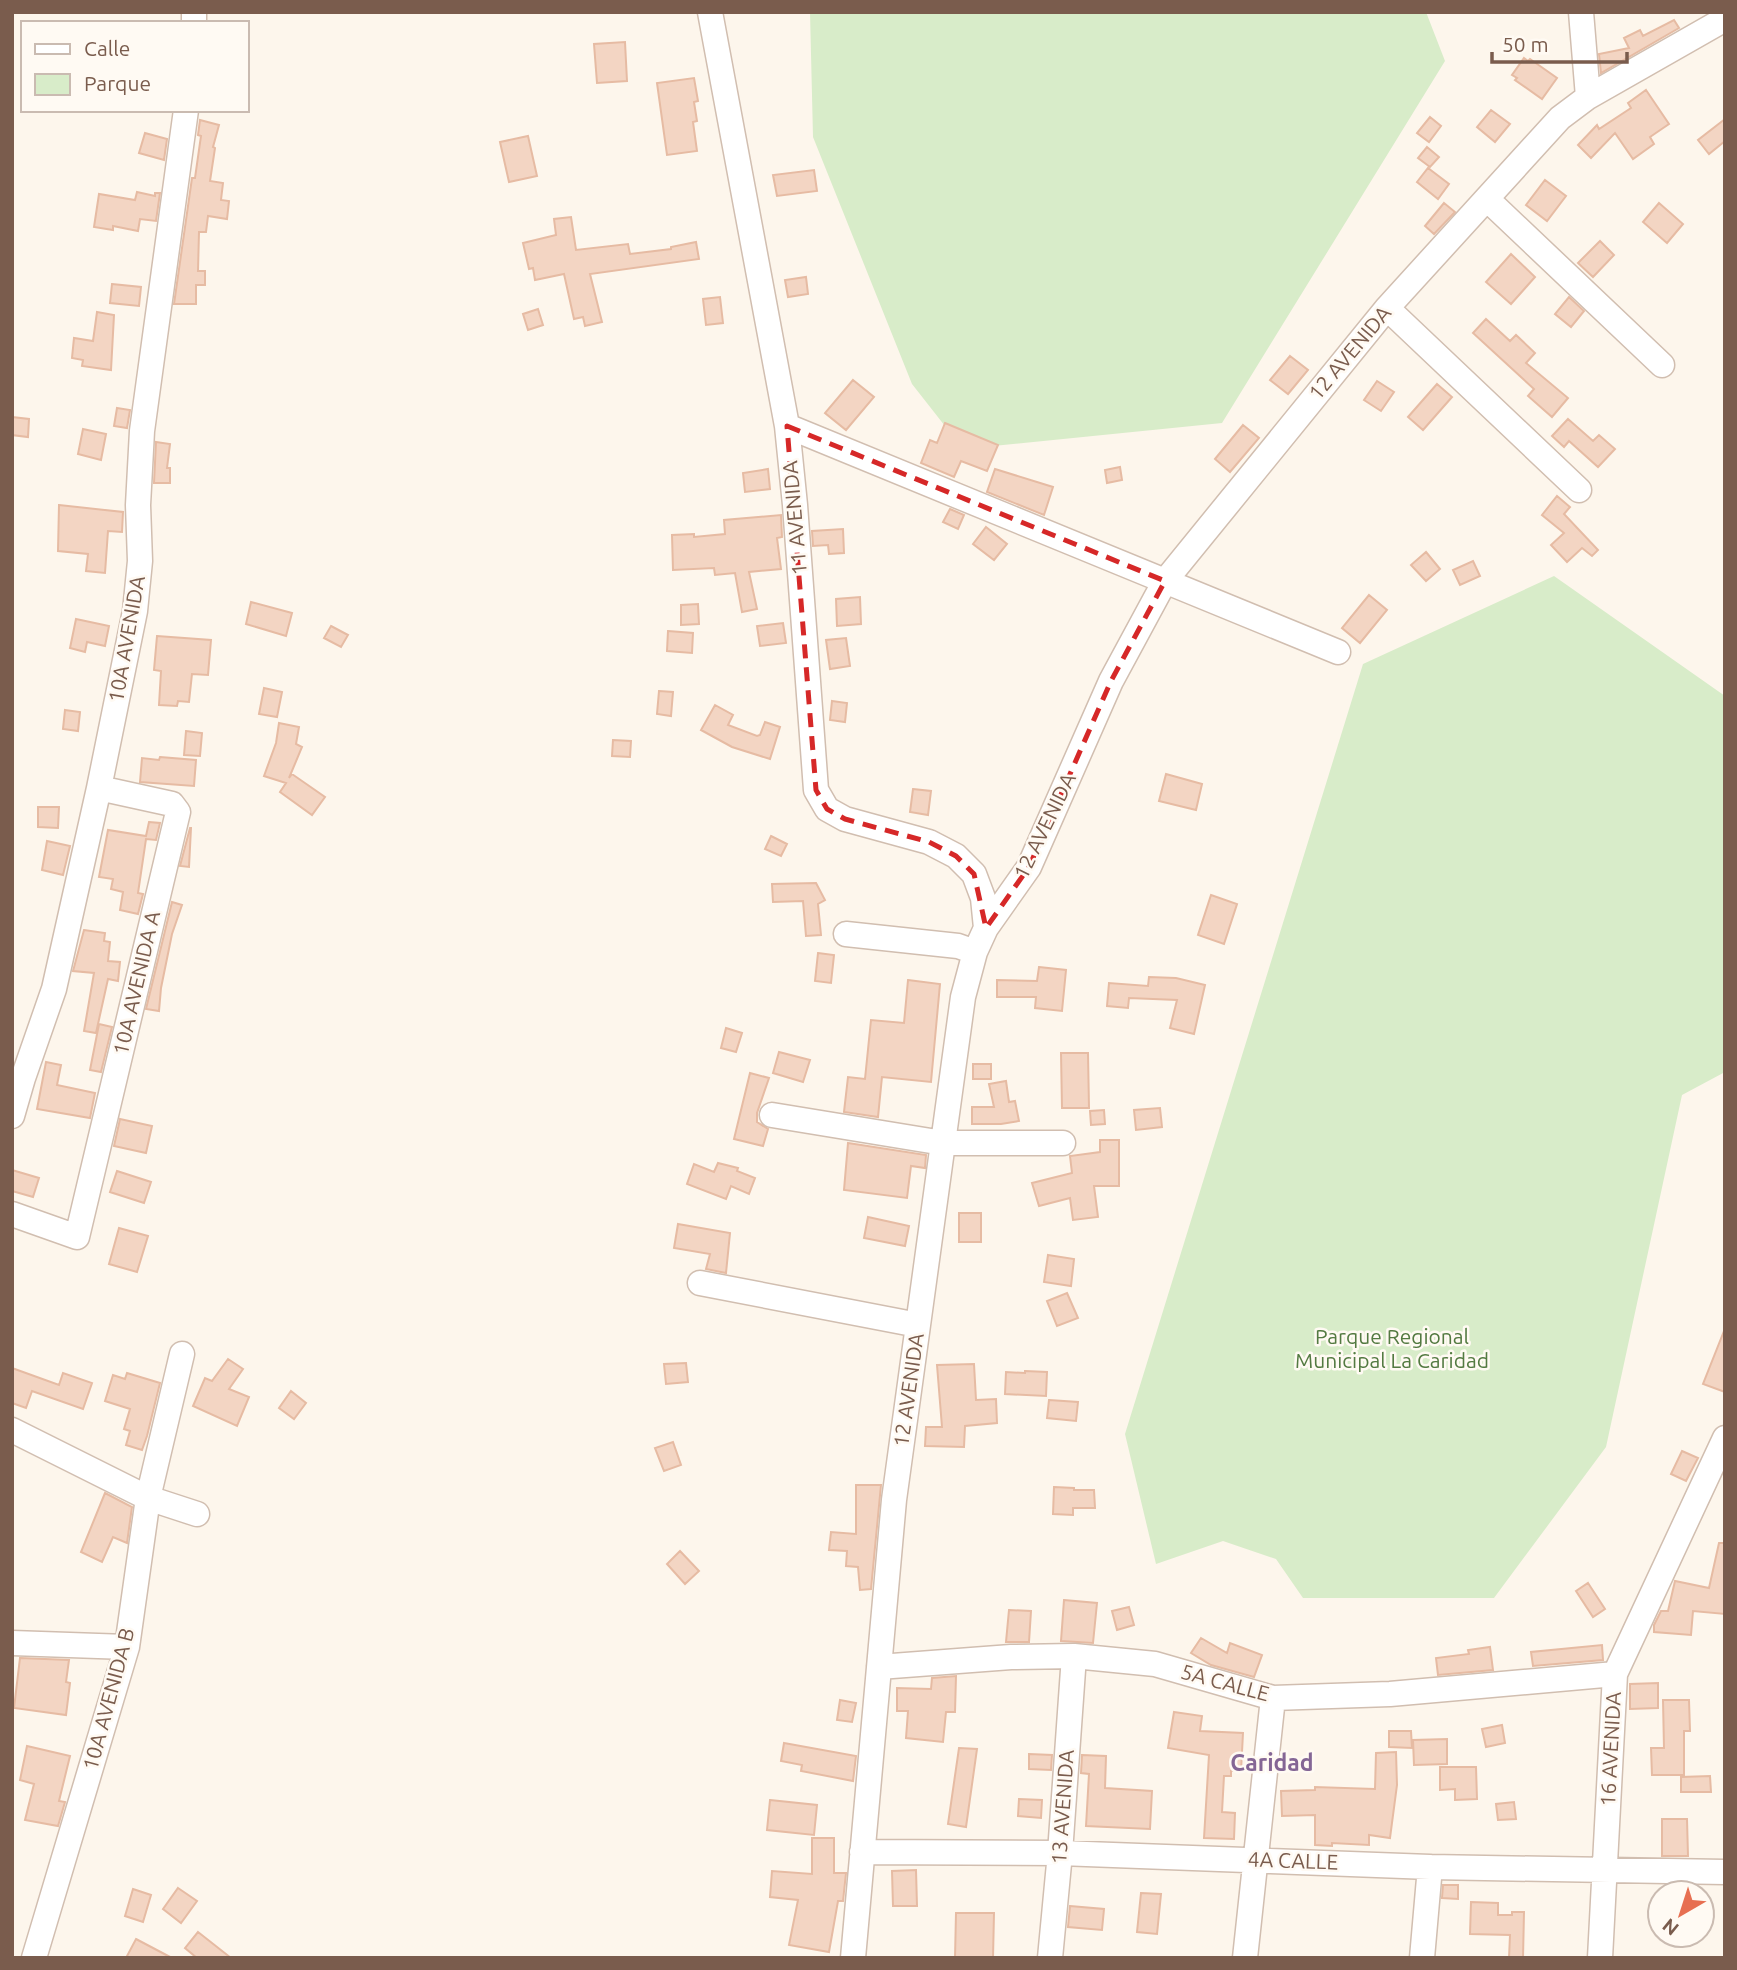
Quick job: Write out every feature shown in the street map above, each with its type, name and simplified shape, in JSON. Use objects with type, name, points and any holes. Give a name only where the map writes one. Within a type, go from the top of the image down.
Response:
[{"type":"street","name":"11 AVENIDA","points":[[710,12],[787,426],[816,790],[827,809],[845,819],[929,842],[956,856],[974,874],[983,898],[986,928]]},
{"type":"street","points":[[1581,12],[1588,97]]},
{"type":"street","name":"12 AVENIDA","points":[[853,1958],[894,1500],[963,997],[975,952],[986,928],[1029,867],[1111,681],[1165,581],[1387,308],[1560,118],[1588,97],[1725,19]]},
{"type":"street","name":"10A AVENIDA","points":[[12,1116],[54,989],[135,611],[140,561],[138,505],[142,431],[186,112]]},
{"type":"street","points":[[1487,199],[1662,365]]},
{"type":"street","points":[[1387,308],[1579,490]]},
{"type":"street","points":[[787,426],[1338,652]]},
{"type":"street","name":"10A AVENIDA A","points":[[12,1214],[77,1237],[178,812],[172,804],[99,788]]},
{"type":"street","points":[[846,934],[958,946],[975,952]]},
{"type":"street","points":[[772,1115],[943,1143],[1063,1143]]},
{"type":"street","points":[[700,1283],[918,1325]]},
{"type":"street","name":"10A AVENIDA B","points":[[34,1958],[127,1647],[148,1498],[183,1353]]},
{"type":"street","points":[[12,1430],[148,1498],[197,1514]]},
{"type":"street","name":"16 AVENIDA","points":[[1600,1958],[1615,1674],[1725,1438]]},
{"type":"street","points":[[12,1643],[127,1647]]},
{"type":"street","name":"5A CALLE","points":[[879,1667],[1011,1657],[1074,1656],[1155,1664],[1273,1698],[1390,1694],[1615,1674]]},
{"type":"street","name":"13 AVENIDA","points":[[1050,1958],[1074,1656]]},
{"type":"street","points":[[1245,1958],[1273,1698]]},
{"type":"street","name":"4A CALLE","points":[[862,1852],[1060,1853],[1430,1867],[1725,1872]]},
{"type":"street","points":[[1422,1958],[1430,1867]]},
{"type":"highlighted area","points":[[787,426],[1165,581],[1111,681],[1029,867],[986,928],[974,874],[956,856],[929,842],[845,819],[827,809],[816,790]]},
{"type":"green space","points":[[810,12],[1426,12],[1445,61],[1222,423],[963,449],[912,384],[813,137]]},
{"type":"green space","name":"Parque Regional Municipal La Caridad","points":[[1554,576],[1725,696],[1725,1072],[1682,1095],[1606,1447],[1494,1598],[1303,1598],[1276,1559],[1223,1541],[1156,1564],[1125,1434],[1363,664]]},
{"type":"building","points":[[1674,20],[1679,28],[1601,73],[1599,54],[1629,48],[1624,38],[1640,30],[1643,36]]},
{"type":"building","points":[[625,42],[627,81],[597,83],[594,44]]},
{"type":"building","points":[[1524,58],[1528,61],[1530,59],[1557,78],[1542,99],[1512,75]]},
{"type":"building","points":[[694,78],[698,101],[694,102],[697,121],[693,122],[697,151],[667,155],[657,83]]},
{"type":"building","points":[[1646,90],[1669,124],[1650,137],[1654,144],[1633,159],[1615,133],[1591,158],[1578,145],[1597,125],[1599,129],[1631,108],[1628,103]]},
{"type":"building","points":[[1491,110],[1510,124],[1495,142],[1477,127]]},
{"type":"building","points":[[1430,117],[1441,126],[1429,142],[1417,133]]},
{"type":"building","points":[[1725,119],[1725,141],[1709,154],[1698,140]]},
{"type":"building","points":[[200,120],[219,125],[213,147],[210,181],[223,183],[221,200],[229,201],[227,219],[208,216],[206,232],[199,232],[198,271],[205,271],[205,285],[196,285],[196,304],[174,304],[192,178],[195,178],[201,136],[198,135]]},
{"type":"building","points":[[145,133],[167,139],[164,160],[139,153]]},
{"type":"building","points":[[528,136],[537,176],[509,182],[500,142]]},
{"type":"building","points":[[1427,147],[1439,157],[1430,167],[1418,158]]},
{"type":"building","points":[[1428,168],[1449,184],[1438,199],[1417,182]]},
{"type":"building","points":[[814,170],[817,191],[777,196],[773,175]]},
{"type":"building","points":[[1545,180],[1566,196],[1547,221],[1526,205]]},
{"type":"building","points":[[137,192],[155,196],[155,193],[160,193],[156,221],[140,219],[138,231],[113,226],[113,230],[94,227],[99,194],[135,200]]},
{"type":"building","points":[[1444,203],[1455,212],[1434,234],[1425,226]]},
{"type":"building","points":[[1659,203],[1683,224],[1667,243],[1643,222]]},
{"type":"building","points":[[571,217],[576,250],[628,244],[630,254],[671,249],[696,242],[699,259],[590,274],[602,322],[585,326],[583,317],[574,319],[564,274],[535,280],[533,268],[529,269],[523,243],[556,235],[554,219]]},
{"type":"building","points":[[1600,241],[1614,255],[1593,277],[1578,263]]},
{"type":"building","points":[[1511,254],[1535,277],[1511,304],[1486,282]]},
{"type":"building","points":[[806,277],[808,294],[788,297],[785,280]]},
{"type":"building","points":[[112,284],[141,287],[139,306],[110,303]]},
{"type":"building","points":[[720,297],[723,323],[706,325],[703,299]]},
{"type":"building","points":[[1569,297],[1584,311],[1571,327],[1555,314]]},
{"type":"building","points":[[538,309],[543,325],[528,330],[523,314]]},
{"type":"building","points":[[97,312],[114,315],[111,370],[82,366],[83,360],[72,358],[74,338],[93,341]]},
{"type":"building","points":[[1486,319],[1510,341],[1516,335],[1535,353],[1526,363],[1568,398],[1552,417],[1528,396],[1534,389],[1473,333]]},
{"type":"building","points":[[1290,356],[1308,370],[1288,394],[1270,380]]},
{"type":"building","points":[[853,380],[874,397],[846,430],[825,413]]},
{"type":"building","points":[[1377,381],[1394,392],[1381,411],[1364,400]]},
{"type":"building","points":[[1437,384],[1452,397],[1423,430],[1408,417]]},
{"type":"building","points":[[117,408],[130,410],[127,428],[114,426]]},
{"type":"building","points":[[12,417],[29,419],[28,437],[12,435]]},
{"type":"building","points":[[1568,419],[1593,441],[1599,435],[1615,449],[1598,467],[1569,441],[1564,447],[1552,436]]},
{"type":"building","points":[[945,423],[998,445],[987,471],[961,461],[954,477],[921,463],[930,440],[937,443]]},
{"type":"building","points":[[1243,425],[1259,438],[1230,472],[1215,459]]},
{"type":"building","points":[[83,429],[106,434],[101,460],[78,454]]},
{"type":"building","points":[[156,442],[170,444],[167,468],[170,468],[170,483],[154,483]]},
{"type":"building","points":[[1120,467],[1122,480],[1107,483],[1105,470]]},
{"type":"building","points":[[768,469],[770,489],[745,492],[743,473]]},
{"type":"building","points":[[995,469],[1053,487],[1044,515],[987,492]]},
{"type":"building","points":[[1557,496],[1570,507],[1564,514],[1598,550],[1592,556],[1582,548],[1567,562],[1551,545],[1564,533],[1542,515]]},
{"type":"building","points":[[59,505],[123,512],[122,532],[108,531],[105,573],[86,571],[88,554],[58,551]]},
{"type":"building","points":[[950,509],[964,515],[958,529],[943,522]]},
{"type":"building","points":[[781,515],[782,537],[777,538],[781,569],[749,572],[757,609],[742,612],[735,573],[715,575],[714,568],[673,570],[672,535],[694,534],[694,537],[725,534],[724,520]]},
{"type":"building","points":[[986,527],[1007,544],[994,560],[973,544]]},
{"type":"building","points":[[843,529],[844,553],[829,554],[828,545],[813,546],[812,531]]},
{"type":"building","points":[[1426,552],[1440,569],[1426,581],[1411,565]]},
{"type":"building","points":[[1473,561],[1480,576],[1460,585],[1453,570]]},
{"type":"building","points":[[1369,595],[1387,610],[1360,643],[1342,628]]},
{"type":"building","points":[[860,597],[861,624],[837,626],[836,599]]},
{"type":"building","points":[[251,602],[292,613],[286,636],[246,624]]},
{"type":"building","points":[[698,604],[699,624],[681,625],[681,605]]},
{"type":"building","points":[[76,619],[109,626],[105,646],[87,642],[85,652],[70,648]]},
{"type":"building","points":[[783,623],[786,643],[760,646],[757,626]]},
{"type":"building","points":[[331,626],[348,635],[341,647],[324,638]]},
{"type":"building","points":[[668,631],[693,633],[692,653],[667,651]]},
{"type":"building","points":[[157,636],[211,640],[208,675],[192,674],[189,702],[178,701],[177,706],[159,705],[161,671],[154,670]]},
{"type":"building","points":[[846,638],[850,666],[830,669],[826,640]]},
{"type":"building","points":[[264,688],[282,692],[277,717],[259,714]]},
{"type":"building","points":[[659,691],[673,692],[671,716],[657,714]]},
{"type":"building","points":[[832,701],[847,703],[845,722],[830,720]]},
{"type":"building","points":[[715,705],[733,715],[728,725],[757,736],[760,735],[765,722],[780,727],[770,759],[732,747],[701,730]]},
{"type":"building","points":[[65,710],[80,712],[78,731],[63,729]]},
{"type":"building","points":[[279,723],[299,727],[296,744],[302,747],[289,778],[292,774],[325,797],[312,815],[280,792],[286,783],[264,776],[276,743]]},
{"type":"building","points":[[186,731],[202,733],[200,756],[184,755]]},
{"type":"building","points":[[613,740],[631,741],[630,757],[612,756]]},
{"type":"building","points":[[160,757],[196,760],[194,786],[140,782],[142,758],[159,760]]},
{"type":"building","points":[[1166,774],[1202,784],[1196,810],[1159,801]]},
{"type":"building","points":[[913,789],[931,791],[928,815],[910,812]]},
{"type":"building","points":[[38,807],[59,807],[58,828],[38,827]]},
{"type":"building","points":[[149,822],[160,823],[156,840],[146,839],[138,893],[143,894],[138,914],[120,910],[123,892],[111,889],[113,879],[99,877],[108,830],[146,836]]},
{"type":"building","points":[[190,828],[189,867],[180,866]]},
{"type":"building","points":[[771,836],[787,844],[781,856],[765,849]]},
{"type":"building","points":[[47,841],[70,846],[63,875],[42,870]]},
{"type":"building","points":[[816,883],[825,900],[818,904],[821,935],[806,936],[803,901],[773,902],[772,884]]},
{"type":"building","points":[[1211,895],[1237,904],[1224,944],[1198,935]]},
{"type":"building","points":[[172,902],[182,905],[172,934],[159,1011],[146,1009]]},
{"type":"building","points":[[84,930],[105,933],[104,941],[110,942],[108,961],[120,962],[118,981],[108,979],[96,1033],[84,1031],[94,973],[73,971]]},
{"type":"building","points":[[818,953],[834,955],[831,983],[815,981]]},
{"type":"building","points":[[1039,967],[1066,970],[1062,1011],[1035,1008],[1036,997],[997,997],[997,980],[1037,981]]},
{"type":"building","points":[[1149,977],[1176,978],[1205,985],[1194,1034],[1170,1028],[1177,1000],[1129,998],[1128,1008],[1107,1006],[1109,983],[1148,986]]},
{"type":"building","points":[[908,980],[940,984],[931,1082],[882,1077],[878,1117],[844,1112],[848,1077],[865,1079],[871,1020],[904,1023]]},
{"type":"building","points":[[99,1024],[112,1027],[101,1072],[90,1070]]},
{"type":"building","points":[[726,1028],[742,1033],[736,1052],[721,1048]]},
{"type":"building","points":[[779,1052],[810,1060],[803,1082],[773,1073]]},
{"type":"building","points":[[1061,1053],[1088,1053],[1089,1108],[1062,1108]]},
{"type":"building","points":[[46,1062],[61,1065],[57,1085],[95,1093],[90,1118],[37,1109]]},
{"type":"building","points":[[973,1064],[991,1064],[991,1079],[973,1079]]},
{"type":"building","points":[[750,1073],[769,1078],[757,1113],[757,1122],[768,1129],[763,1146],[734,1139]]},
{"type":"building","points":[[1006,1081],[1009,1102],[1015,1101],[1019,1121],[972,1124],[972,1107],[994,1107],[989,1084]]},
{"type":"building","points":[[1160,1108],[1162,1127],[1136,1130],[1134,1110]]},
{"type":"building","points":[[1104,1110],[1105,1124],[1091,1125],[1090,1111]]},
{"type":"building","points":[[120,1119],[152,1126],[146,1153],[114,1146]]},
{"type":"building","points":[[1100,1140],[1119,1140],[1119,1186],[1094,1186],[1098,1217],[1073,1220],[1070,1198],[1039,1206],[1032,1183],[1072,1173],[1070,1156],[1100,1152]]},
{"type":"building","points":[[848,1143],[926,1155],[925,1168],[911,1166],[907,1198],[844,1190]]},
{"type":"building","points":[[718,1163],[738,1168],[737,1171],[755,1178],[749,1194],[731,1186],[726,1199],[687,1184],[694,1164],[714,1172]]},
{"type":"building","points":[[12,1170],[39,1178],[33,1197],[12,1191]]},
{"type":"building","points":[[117,1171],[151,1182],[144,1203],[110,1192]]},
{"type":"building","points":[[959,1213],[981,1213],[981,1242],[959,1242]]},
{"type":"building","points":[[868,1217],[909,1226],[905,1246],[864,1238]]},
{"type":"building","points":[[678,1224],[730,1233],[726,1273],[706,1269],[710,1254],[674,1248]]},
{"type":"building","points":[[119,1228],[148,1236],[137,1272],[109,1264]]},
{"type":"building","points":[[1048,1255],[1074,1259],[1071,1286],[1044,1282]]},
{"type":"building","points":[[1067,1293],[1078,1318],[1057,1326],[1047,1301]]},
{"type":"building","points":[[1725,1332],[1725,1392],[1703,1384]]},
{"type":"building","points":[[228,1359],[243,1369],[229,1389],[249,1397],[237,1426],[193,1406],[205,1378],[212,1381]]},
{"type":"building","points":[[686,1363],[688,1382],[666,1384],[664,1364]]},
{"type":"building","points":[[974,1364],[976,1400],[996,1399],[997,1423],[965,1426],[964,1447],[925,1446],[926,1427],[942,1427],[937,1365]]},
{"type":"building","points":[[12,1368],[59,1385],[63,1373],[92,1383],[83,1409],[32,1391],[26,1408],[12,1403]]},
{"type":"building","points":[[1006,1372],[1047,1372],[1046,1396],[1005,1394]]},
{"type":"building","points":[[127,1373],[160,1383],[142,1450],[126,1445],[130,1431],[124,1429],[130,1409],[105,1401],[113,1375],[125,1379]]},
{"type":"building","points":[[291,1391],[306,1403],[294,1419],[279,1408]]},
{"type":"building","points":[[1049,1400],[1078,1402],[1076,1421],[1047,1418]]},
{"type":"building","points":[[673,1442],[681,1465],[664,1471],[655,1448]]},
{"type":"building","points":[[1682,1451],[1698,1458],[1686,1481],[1671,1474]]},
{"type":"building","points":[[856,1485],[881,1485],[871,1589],[860,1590],[858,1567],[846,1566],[847,1551],[829,1550],[831,1532],[856,1534]]},
{"type":"building","points":[[1054,1487],[1094,1490],[1095,1508],[1073,1508],[1073,1515],[1053,1514]]},
{"type":"building","points":[[105,1493],[132,1507],[127,1543],[113,1537],[102,1562],[81,1552]]},
{"type":"building","points":[[1719,1543],[1725,1543],[1725,1614],[1693,1611],[1691,1635],[1654,1632],[1654,1625],[1661,1611],[1668,1611],[1675,1581],[1709,1588]]},
{"type":"building","points":[[680,1551],[699,1571],[685,1584],[667,1564]]},
{"type":"building","points":[[1588,1583],[1605,1609],[1593,1617],[1576,1591]]},
{"type":"building","points":[[1064,1600],[1097,1603],[1093,1643],[1061,1641]]},
{"type":"building","points":[[1129,1607],[1134,1625],[1117,1630],[1112,1611]]},
{"type":"building","points":[[1009,1610],[1031,1611],[1029,1642],[1006,1642]]},
{"type":"building","points":[[1201,1638],[1227,1653],[1230,1643],[1262,1655],[1254,1677],[1211,1665],[1191,1653]]},
{"type":"building","points":[[1602,1645],[1603,1660],[1533,1666],[1531,1652]]},
{"type":"building","points":[[1490,1647],[1493,1670],[1438,1675],[1436,1658],[1469,1654],[1468,1650]]},
{"type":"building","points":[[20,1658],[69,1660],[66,1682],[70,1683],[66,1715],[14,1708]]},
{"type":"building","points":[[956,1676],[955,1712],[946,1712],[943,1742],[906,1738],[908,1711],[897,1711],[897,1688],[931,1689],[932,1678]]},
{"type":"building","points":[[1658,1683],[1658,1708],[1630,1709],[1630,1684]]},
{"type":"building","points":[[840,1700],[856,1703],[852,1722],[837,1720]]},
{"type":"building","points":[[1663,1700],[1689,1700],[1690,1731],[1684,1731],[1684,1775],[1652,1775],[1651,1748],[1664,1748]]},
{"type":"building","points":[[1174,1712],[1202,1716],[1200,1731],[1243,1733],[1241,1771],[1231,1771],[1231,1776],[1224,1776],[1222,1812],[1235,1813],[1234,1839],[1204,1838],[1209,1755],[1168,1748]]},
{"type":"building","points":[[1502,1725],[1505,1743],[1486,1747],[1482,1729]]},
{"type":"building","points":[[1389,1731],[1411,1731],[1412,1748],[1389,1747]]},
{"type":"building","points":[[1447,1739],[1447,1764],[1414,1765],[1413,1740]]},
{"type":"building","points":[[784,1743],[856,1756],[853,1781],[801,1771],[802,1765],[781,1761]]},
{"type":"building","points":[[27,1746],[70,1756],[59,1801],[65,1802],[58,1826],[25,1820],[34,1784],[20,1780]]},
{"type":"building","points":[[959,1748],[977,1749],[966,1827],[948,1824]]},
{"type":"building","points":[[1396,1752],[1397,1785],[1390,1838],[1369,1835],[1369,1845],[1315,1845],[1315,1815],[1282,1816],[1281,1791],[1315,1790],[1315,1787],[1375,1789],[1376,1753]]},
{"type":"building","points":[[1029,1754],[1052,1755],[1051,1770],[1029,1769]]},
{"type":"building","points":[[1082,1755],[1106,1756],[1105,1788],[1152,1791],[1150,1829],[1086,1826],[1089,1774],[1081,1773]]},
{"type":"building","points":[[1440,1767],[1476,1767],[1477,1799],[1455,1800],[1455,1789],[1440,1790]]},
{"type":"building","points":[[1710,1776],[1711,1792],[1681,1792],[1681,1777]]},
{"type":"building","points":[[1019,1799],[1042,1800],[1041,1818],[1018,1816]]},
{"type":"building","points":[[770,1800],[817,1805],[814,1835],[767,1830]]},
{"type":"building","points":[[1514,1802],[1516,1819],[1498,1820],[1496,1804]]},
{"type":"building","points":[[1662,1819],[1687,1819],[1688,1856],[1662,1856]]},
{"type":"building","points":[[812,1838],[834,1838],[834,1873],[846,1873],[843,1901],[838,1901],[829,1952],[789,1945],[798,1900],[770,1897],[772,1871],[812,1874]]},
{"type":"building","points":[[916,1870],[917,1906],[893,1906],[892,1871]]},
{"type":"building","points":[[1443,1885],[1458,1885],[1458,1899],[1442,1898]]},
{"type":"building","points":[[178,1888],[197,1901],[181,1923],[163,1909]]},
{"type":"building","points":[[133,1889],[151,1895],[143,1922],[125,1916]]},
{"type":"building","points":[[1141,1893],[1161,1894],[1157,1934],[1137,1932]]},
{"type":"building","points":[[1471,1902],[1498,1903],[1498,1915],[1524,1912],[1523,1958],[1509,1958],[1510,1935],[1470,1934]]},
{"type":"building","points":[[1070,1906],[1104,1909],[1102,1930],[1068,1927]]},
{"type":"building","points":[[956,1913],[994,1913],[993,1958],[955,1958]]},
{"type":"building","points":[[198,1932],[231,1958],[197,1958],[185,1948]]},
{"type":"building","points":[[136,1939],[172,1958],[126,1958]]},
{"type":"district","name":"Caridad","points":[[1272,1763]]}]
